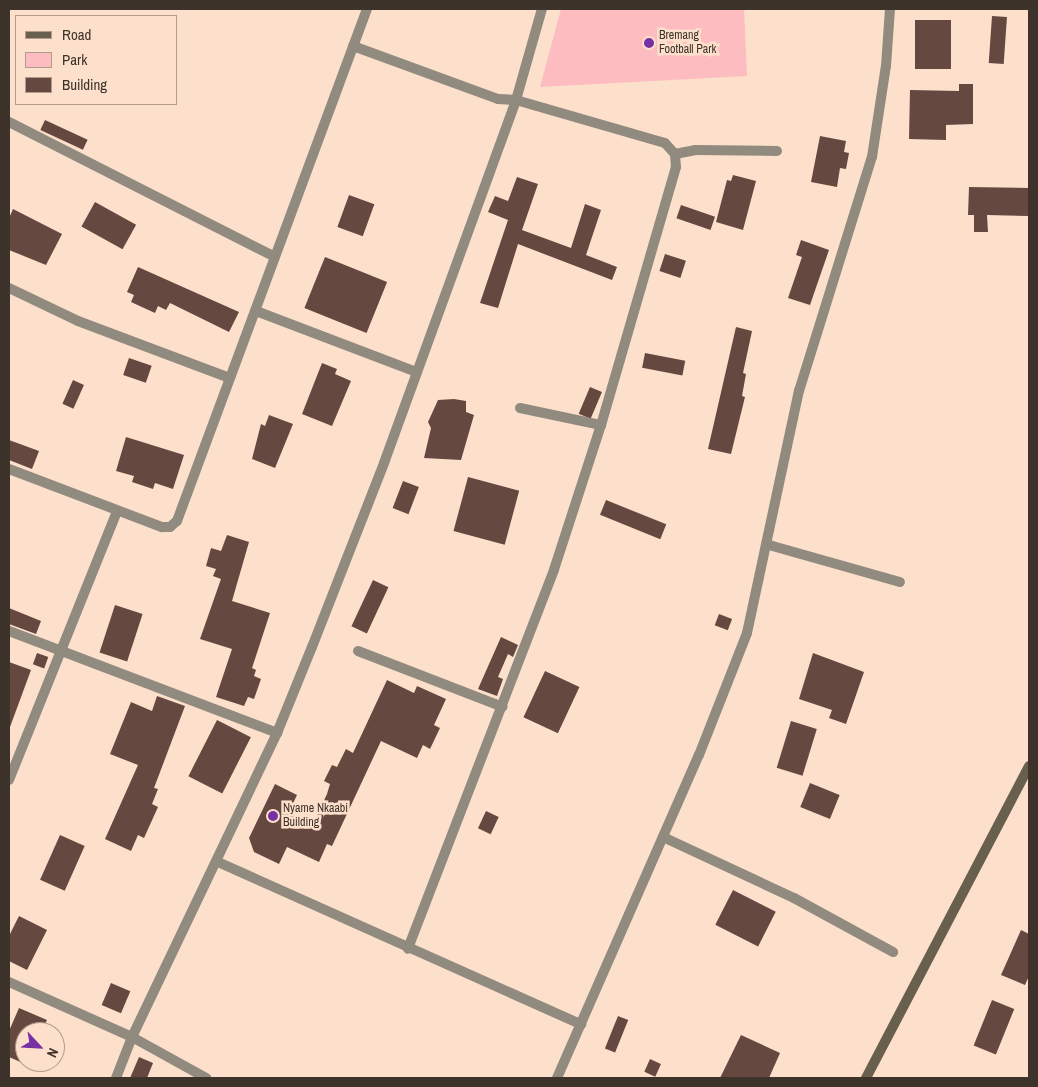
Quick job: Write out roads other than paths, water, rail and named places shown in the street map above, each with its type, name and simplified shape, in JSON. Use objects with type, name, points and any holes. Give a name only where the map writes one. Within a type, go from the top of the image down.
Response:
[{"type":"street","points":[[9,469],[117,512],[162,527],[170,527],[177,520],[367,9]]},
{"type":"street","points":[[116,1078],[132,1037],[218,862],[277,733],[417,372],[516,100],[542,9]]},
{"type":"street","points":[[557,1078],[663,837],[747,634],[769,545],[799,391],[872,157],[886,66],[890,9]]},
{"type":"street","points":[[354,46],[498,99],[516,100],[665,144],[675,154],[676,166],[601,425],[554,570],[503,708],[408,949]]},
{"type":"street","points":[[9,122],[275,257]]},
{"type":"street","points":[[675,154],[696,150],[777,151]]},
{"type":"street","points":[[9,288],[78,321],[230,378]]},
{"type":"street","points":[[256,311],[417,372]]},
{"type":"street","points":[[520,408],[601,425]]},
{"type":"street","points":[[9,780],[63,654],[117,512]]},
{"type":"street","points":[[769,545],[900,582]]},
{"type":"street","points":[[9,632],[63,654],[277,733]]},
{"type":"street","points":[[358,651],[503,708]]},
{"type":"street","points":[[866,1078],[1029,766]]},
{"type":"street","points":[[663,837],[794,898],[893,952]]},
{"type":"street","points":[[218,862],[408,949],[581,1024]]},
{"type":"street","points":[[9,982],[132,1037],[206,1078]]},
{"type":"place","name":"Bremang Football Park","points":[[649,43]]},
{"type":"place","name":"Nyame Nkaabi Building","points":[[273,816]]}]
